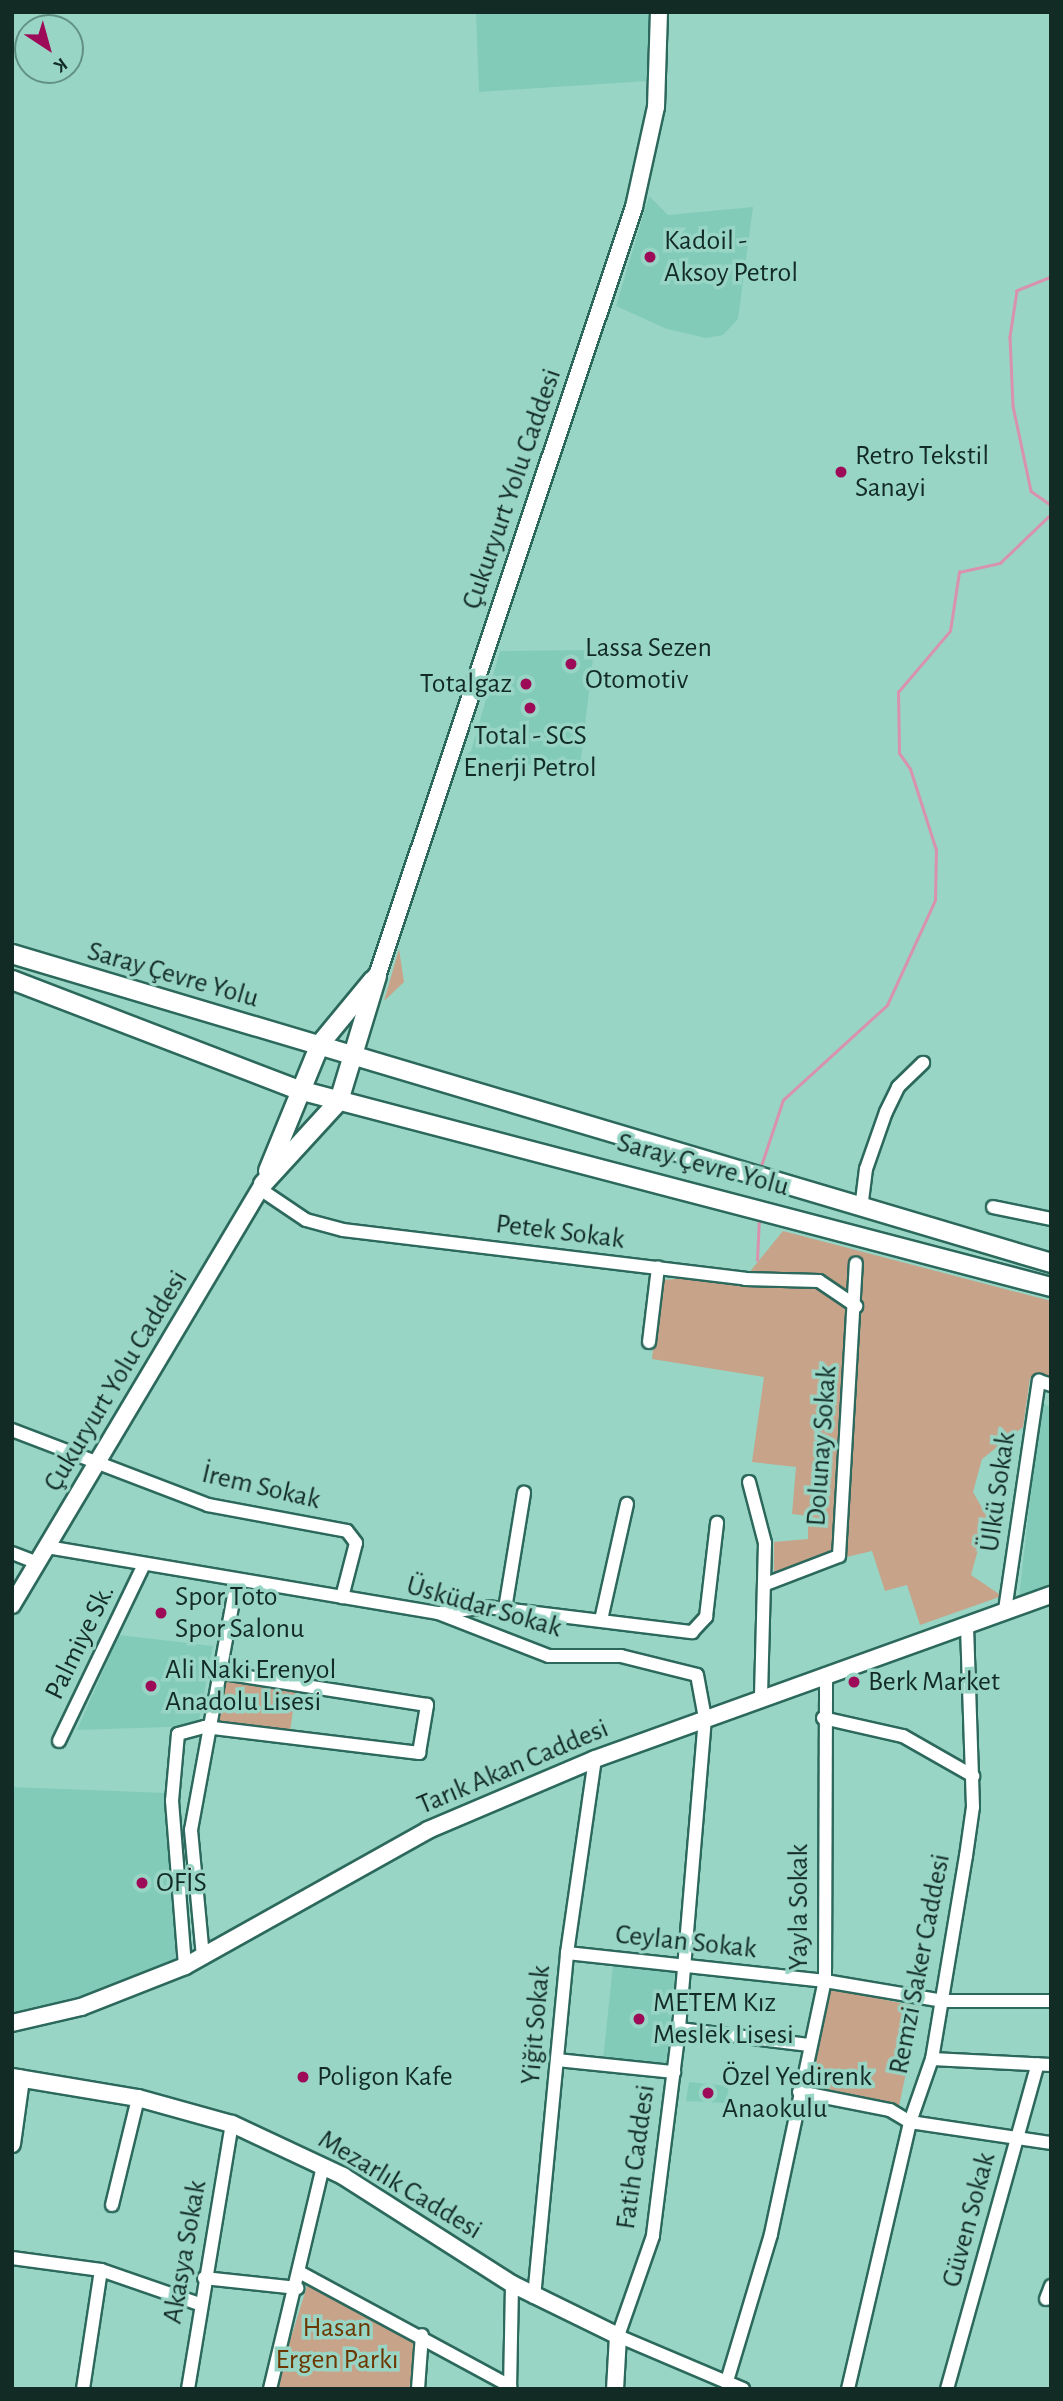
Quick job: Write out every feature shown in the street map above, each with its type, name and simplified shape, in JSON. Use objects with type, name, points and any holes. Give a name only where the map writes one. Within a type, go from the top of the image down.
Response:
[{"type":"highway","name":"Saray Çevre Yolu","points":[[12,954],[320,1044],[861,1209],[1051,1263]]},
{"type":"highway","points":[[262,1186],[320,1044],[377,976]]},
{"type":"highway","points":[[262,1186],[339,1101],[356,1057],[377,976]]},
{"type":"highway","name":"Saray Çevre Yolu","points":[[12,979],[299,1090],[1051,1287]]},
{"type":"main road","name":"Çukuryurt Yolu Caddesi","points":[[377,976],[634,207],[656,107],[659,12]]},
{"type":"main road","name":"Çukuryurt Yolu Caddesi","points":[[12,1605],[262,1186]]},
{"type":"main road","name":"Tarık Akan Caddesi","points":[[12,2023],[81,2007],[185,1966],[429,1830],[595,1759],[1051,1595]]},
{"type":"main road","name":"Mezarlık Caddesi","points":[[17,2078],[138,2098],[232,2123],[323,2166],[534,2297],[618,2336]]},
{"type":"main road","points":[[12,2144],[17,2078]]},
{"type":"main road","name":"Fatih Caddesi","points":[[615,2389],[618,2336]]},
{"type":"street","points":[[861,1209],[866,1169],[886,1112],[898,1087],[923,1063]]},
{"type":"street","name":"Petek Sokak","points":[[262,1186],[306,1220],[343,1230],[658,1268],[819,1281],[856,1306]]},
{"type":"street","points":[[993,1207],[1051,1219]]},
{"type":"street","name":"Dolunay Sokak","points":[[766,1584],[839,1556],[856,1306],[856,1263]]},
{"type":"street","points":[[649,1342],[658,1268]]},
{"type":"street","name":"Ülkü Sokak","points":[[1006,1610],[1045,1383]]},
{"type":"street","points":[[12,1430],[98,1462]]},
{"type":"street","name":"İrem Sokak","points":[[98,1462],[208,1505],[347,1531],[356,1543],[342,1597]]},
{"type":"street","points":[[749,1482],[765,1543],[761,1698]]},
{"type":"street","points":[[505,1609],[524,1493]]},
{"type":"street","points":[[601,1620],[627,1504]]},
{"type":"street","points":[[438,1613],[505,1609],[692,1632],[706,1617],[717,1523]]},
{"type":"street","name":"Üsküdar Sokak","points":[[47,1548],[438,1613],[549,1656],[621,1656],[697,1675],[705,1718]]},
{"type":"street","points":[[12,1553],[38,1563]]},
{"type":"street","name":"Palmiye Sk.","points":[[59,1741],[144,1564]]},
{"type":"street","points":[[203,1957],[191,1830],[205,1727],[237,1580]]},
{"type":"street","name":"Remzi Saker Caddesi","points":[[848,2389],[910,2122],[932,2059],[943,2001],[973,1776],[967,1624]]},
{"type":"street","points":[[185,1966],[173,1793],[177,1734],[205,1727],[419,1753],[427,1706],[216,1672]]},
{"type":"street","name":"Yayla Sokak","points":[[727,2381],[771,2234],[809,2045],[825,1981],[823,1718],[826,1674]]},
{"type":"street","name":"Fatih Caddesi","points":[[618,2336],[653,2236],[687,1968],[705,1718]]},
{"type":"street","points":[[823,1718],[903,1736],[973,1776]]},
{"type":"street","name":"Yiğit Sokak","points":[[534,2297],[567,1953],[595,1759]]},
{"type":"street","points":[[173,1793],[195,1794]]},
{"type":"street","name":"Ceylan Sokak","points":[[567,1953],[825,1981],[943,2001],[1051,2001]]},
{"type":"street","points":[[679,2029],[809,2045]]},
{"type":"street","points":[[932,2059],[1044,2064]]},
{"type":"street","points":[[557,2060],[674,2071]]},
{"type":"street","name":"Güven Sokak","points":[[947,2389],[1016,2136],[1044,2064]]},
{"type":"street","points":[[799,2092],[891,2110],[910,2122],[1051,2143]]},
{"type":"street","points":[[112,2205],[138,2098]]},
{"type":"street","name":"Akasya Sokak","points":[[188,2389],[204,2278],[232,2123]]},
{"type":"street","points":[[270,2389],[301,2273],[323,2166]]},
{"type":"street","points":[[12,2258],[101,2270],[200,2304]]},
{"type":"street","points":[[83,2389],[101,2270]]},
{"type":"street","points":[[301,2273],[422,2335],[510,2388],[512,2284]]},
{"type":"street","points":[[204,2278],[297,2288]]},
{"type":"street","points":[[1046,2300],[1051,2286]]},
{"type":"street","points":[[418,2389],[422,2335]]},
{"type":"street","name":"Mezarlık Caddesi","points":[[618,2336],[743,2389]]},
{"type":"shaded area","points":[[476,12],[650,12],[648,81],[479,92]]},
{"type":"shaded area","points":[[649,196],[668,215],[753,207],[738,319],[723,335],[706,338],[667,329],[616,306]]},
{"type":"shaded area","points":[[594,650],[580,767],[459,761],[471,751],[500,651]]},
{"type":"shaded area","points":[[1041,1402],[1051,1408],[1051,1588],[1019,1598]]},
{"type":"shaded area","name":"Ali Naki Erenyol Anadolu Lisesi","points":[[119,1635],[213,1646],[198,1726],[77,1730]]},
{"type":"shaded area","points":[[12,1787],[166,1793],[179,1960],[86,1995],[12,2012]]},
{"type":"shaded area","name":"METEM Kız Meslek Lisesi","points":[[613,1965],[676,1972],[665,2073],[602,2066]]},
{"type":"shaded area","name":"Özel Yedirenk Anaokulu","points":[[689,2082],[729,2086],[726,2103],[686,2101]]},
{"type":"green space","points":[[399,949],[404,982],[384,1001]]},
{"type":"green space","points":[[783,1231],[1051,1301],[1051,1380],[1030,1378],[1023,1427],[982,1459],[973,1492],[987,1517],[971,1575],[1002,1596],[920,1625],[907,1585],[885,1591],[872,1551],[774,1574],[774,1542],[808,1539],[808,1516],[792,1514],[796,1467],[752,1462],[764,1377],[652,1359],[661,1280],[748,1274]]},
{"type":"green space","points":[[222,1677],[296,1687],[290,1734],[215,1724]]},
{"type":"green space","points":[[830,1988],[920,2007],[899,2107],[809,2088]]},
{"type":"green space","name":"Hasan Ergen Parkı","points":[[308,2283],[415,2339],[414,2389],[275,2389]]},
{"type":"waterway","points":[[1051,277],[1017,291],[1010,337],[1013,406],[1031,491],[1051,505]]},
{"type":"waterway","points":[[760,1169],[783,1100],[887,1005],[935,900],[936,850],[910,769],[899,753],[898,692],[950,631],[959,572],[1000,563],[1051,514]]},
{"type":"waterway","points":[[757,1260],[759,1218]]},
{"type":"place","name":"Kadoil - Aksoy Petrol","points":[[650,257]]},
{"type":"place","name":"Retro Tekstil Sanayi","points":[[841,472]]},
{"type":"place","name":"Lassa Sezen Otomotiv","points":[[571,664]]},
{"type":"place","name":"Totalgaz","points":[[526,684]]},
{"type":"place","name":"Total - SCS Enerji Petrol","points":[[530,708]]},
{"type":"place","name":"Spor Toto Spor Salonu","points":[[161,1613]]},
{"type":"place","name":"Berk Market","points":[[854,1682]]},
{"type":"place","name":"Ali Naki Erenyol Anadolu Lisesi","points":[[151,1686]]},
{"type":"place","name":"OFİS","points":[[142,1883]]},
{"type":"place","name":"METEM Kız Meslek Lisesi","points":[[639,2019]]},
{"type":"place","name":"Poligon Kafe","points":[[303,2077]]},
{"type":"place","name":"Özel Yedirenk Anaokulu","points":[[708,2093]]}]
